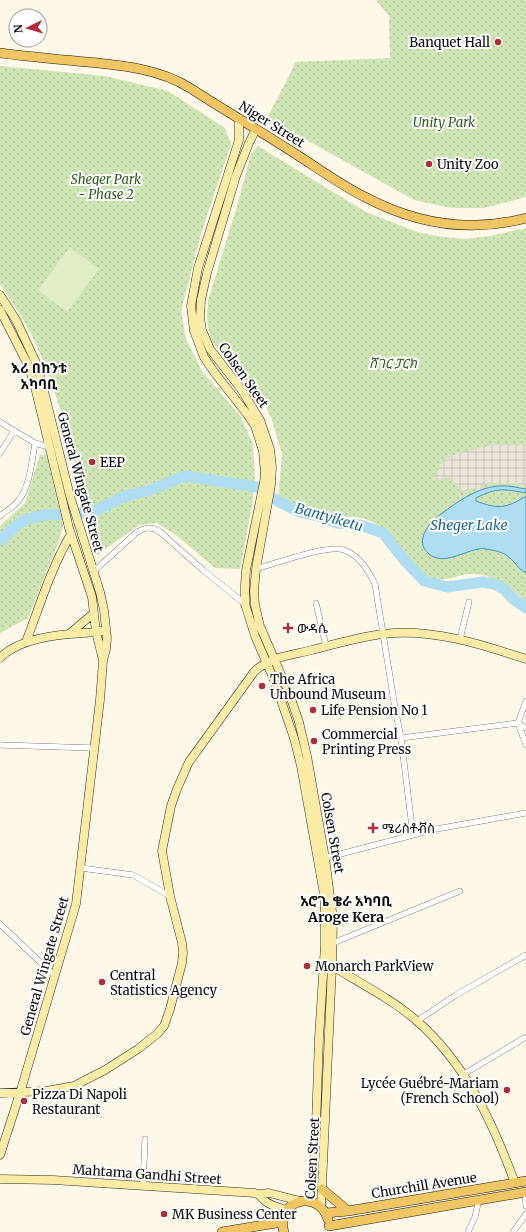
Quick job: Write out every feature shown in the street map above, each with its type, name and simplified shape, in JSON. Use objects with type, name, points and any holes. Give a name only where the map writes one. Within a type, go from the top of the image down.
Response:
[{"type":"main road","name":"Niger Street","points":[[0,53],[110,64],[155,72],[178,80],[239,120],[256,129],[363,197],[417,219],[460,225],[488,225],[526,218]]},
{"type":"main road","points":[[196,319],[191,306],[198,268],[239,140],[239,120]]},
{"type":"main road","name":"Colsen Steet","points":[[256,129],[248,143],[236,176],[207,273],[196,319],[210,349],[241,390],[260,420],[270,449],[272,467],[267,484],[265,522]]},
{"type":"main road","name":"General Wingate Street","points":[[0,294],[16,320],[38,367],[66,497],[70,531],[92,597],[96,632],[103,661]]},
{"type":"main road","name":"General Wingate Street","points":[[0,310],[28,365],[34,384],[48,447],[66,497],[79,525],[100,592],[106,630],[106,649],[103,661],[76,904],[0,1155]]},
{"type":"main road","points":[[267,484],[256,522],[246,570],[244,585],[245,604],[255,636],[270,661],[290,724],[298,754],[327,894],[325,912],[316,1154],[310,1201]]},
{"type":"main road","name":"Colsen Street","points":[[265,522],[256,569],[254,591],[255,604],[270,661],[289,693],[299,722],[307,756],[325,858],[327,894],[333,943],[322,1189],[324,1210]]},
{"type":"main road","points":[[26,642],[70,531]]},
{"type":"main road","points":[[69,634],[94,613]]},
{"type":"main road","points":[[0,658],[14,647],[26,642],[69,634],[106,630]]},
{"type":"main road","points":[[0,1093],[20,1093],[64,1089],[74,1086],[105,1070],[138,1049],[157,1034],[164,1026],[182,963],[183,953],[182,943],[170,896],[162,851],[165,828],[177,789],[189,762],[254,672],[260,666],[270,661],[326,646],[383,634],[424,634],[460,640],[526,659]]},
{"type":"main road","points":[[323,964],[332,966],[404,1011],[441,1044],[464,1074],[482,1105],[515,1183]]},
{"type":"main road","name":"Mahtama Gandhi Street","points":[[0,1179],[143,1186],[260,1194],[269,1193],[300,1201]]},
{"type":"main road","name":"Churchill Avenue","points":[[324,1210],[348,1211],[526,1182]]},
{"type":"main road","points":[[322,1189],[348,1211]]},
{"type":"main road","name":"Churchill Avenue","points":[[328,1229],[479,1199],[525,1192]]},
{"type":"main road","points":[[260,1194],[265,1201],[287,1210]]},
{"type":"main road","points":[[284,1232],[282,1222],[287,1210],[292,1204],[300,1201],[310,1201],[324,1210],[328,1219],[328,1229]]},
{"type":"main road","points":[[222,1232],[282,1222]]},
{"type":"street","points":[[0,422],[35,443],[48,447]]},
{"type":"street","points":[[0,453],[14,431]]},
{"type":"street","points":[[0,516],[19,501],[25,490],[32,464],[35,443]]},
{"type":"street","points":[[93,572],[137,532],[146,528],[152,528],[158,531],[245,604]]},
{"type":"street","points":[[256,569],[320,551],[336,549],[344,550],[368,570],[375,584],[401,738],[413,835]]},
{"type":"street","points":[[460,640],[470,602]]},
{"type":"street","points":[[316,603],[326,646]]},
{"type":"street","points":[[526,701],[518,723],[526,745]]},
{"type":"street","points":[[401,738],[518,723],[526,728]]},
{"type":"street","points":[[0,745],[94,748]]},
{"type":"street","points":[[325,858],[430,830],[526,813]]},
{"type":"street","points":[[81,868],[133,875],[170,896]]},
{"type":"street","points":[[333,943],[460,892]]},
{"type":"street","points":[[0,924],[55,976]]},
{"type":"street","points":[[417,1021],[456,995],[526,954]]},
{"type":"street","points":[[464,1074],[526,1037]]},
{"type":"street","points":[[143,1186],[145,1139]]},
{"type":"street","points":[[525,1192],[526,1206]]},
{"type":"street","points":[[468,1232],[475,1218],[479,1199]]},
{"type":"street","points":[[513,1232],[526,1214]]},
{"type":"green space","name":"Unity Park","points":[[376,0],[526,0],[526,197],[485,208],[451,208],[414,200],[267,118],[295,62],[390,58],[389,16]]},
{"type":"green space","name":"Sheger Park - Phase 2","points":[[0,66],[105,76],[168,91],[225,128],[231,144],[201,234],[181,311],[186,339],[202,371],[241,417],[253,444],[255,477],[252,506],[240,569],[215,568],[176,535],[157,523],[139,525],[97,555],[64,423],[56,397],[37,347],[20,315],[0,284]]},
{"type":"green space","name":"ሸገር ፓርክ","points":[[258,146],[366,212],[417,232],[442,237],[465,239],[490,236],[526,228],[526,602],[500,583],[483,575],[468,574],[445,579],[430,580],[418,574],[414,570],[393,539],[372,522],[357,517],[330,515],[278,499],[282,454],[272,420],[262,398],[221,355],[214,344],[209,333],[207,317],[208,301],[251,154]]},
{"type":"green space","points":[[70,247],[99,269],[67,312],[38,290]]},
{"type":"green space","points":[[40,455],[47,455],[63,526],[59,541],[28,618],[0,633],[0,526],[25,503]]},
{"type":"shaded area","points":[[517,444],[526,446],[526,485],[521,488],[518,488],[519,486],[517,483],[492,483],[481,485],[481,489],[479,490],[471,488],[460,493],[455,482],[452,483],[449,477],[439,480],[438,478],[433,479],[435,476],[434,474],[438,472],[437,471],[440,468],[439,466],[443,462],[442,460],[461,452],[493,445]]},
{"type":"water","name":"Sheger Lake","points":[[498,486],[526,489],[526,493],[506,490],[490,492],[476,498],[476,501],[501,506],[513,503],[526,496],[526,573],[505,555],[488,549],[473,550],[454,557],[441,559],[429,554],[424,549],[423,538],[425,532],[432,522],[441,514],[454,504],[475,492]]},
{"type":"waterway","name":"Bantyiketu","points":[[0,540],[22,521],[43,515],[75,514],[95,511],[123,497],[153,489],[184,476],[257,487],[279,502],[300,512],[319,516],[337,523],[360,525],[383,533],[405,561],[424,581],[447,587],[483,582],[494,584],[504,589],[513,599],[526,608]]},
{"type":"place","name":"Banquet Hall","points":[[498,42]]},
{"type":"place","name":"Unity Zoo","points":[[429,164]]},
{"type":"place","name":"EEP","points":[[92,462]]},
{"type":"place","name":"ውዳሴ","points":[[288,628]]},
{"type":"place","name":"The Africa Unbound Museum","points":[[262,686]]},
{"type":"place","name":"Life Pension No 1","points":[[313,710]]},
{"type":"place","name":"Commercial Printing Press","points":[[314,741]]},
{"type":"place","name":"ሜሪስቶቭስ","points":[[373,828]]},
{"type":"place","name":"Monarch ParkView","points":[[307,966]]},
{"type":"place","name":"Central Statistics Agency","points":[[102,982]]},
{"type":"place","name":"Lycée Guébré-Mariam (French School)","points":[[507,1090]]},
{"type":"place","name":"Pizza Di Napoli Restaurant","points":[[24,1101]]},
{"type":"place","name":"MK Business Center","points":[[164,1214]]},
{"type":"district","name":"እሪ በከንቱ አካባቢ","points":[[39,376]]},
{"type":"district","name":"አሮጌ ቄራ አካባቢ Aroge Kera","points":[[346,910]]}]
